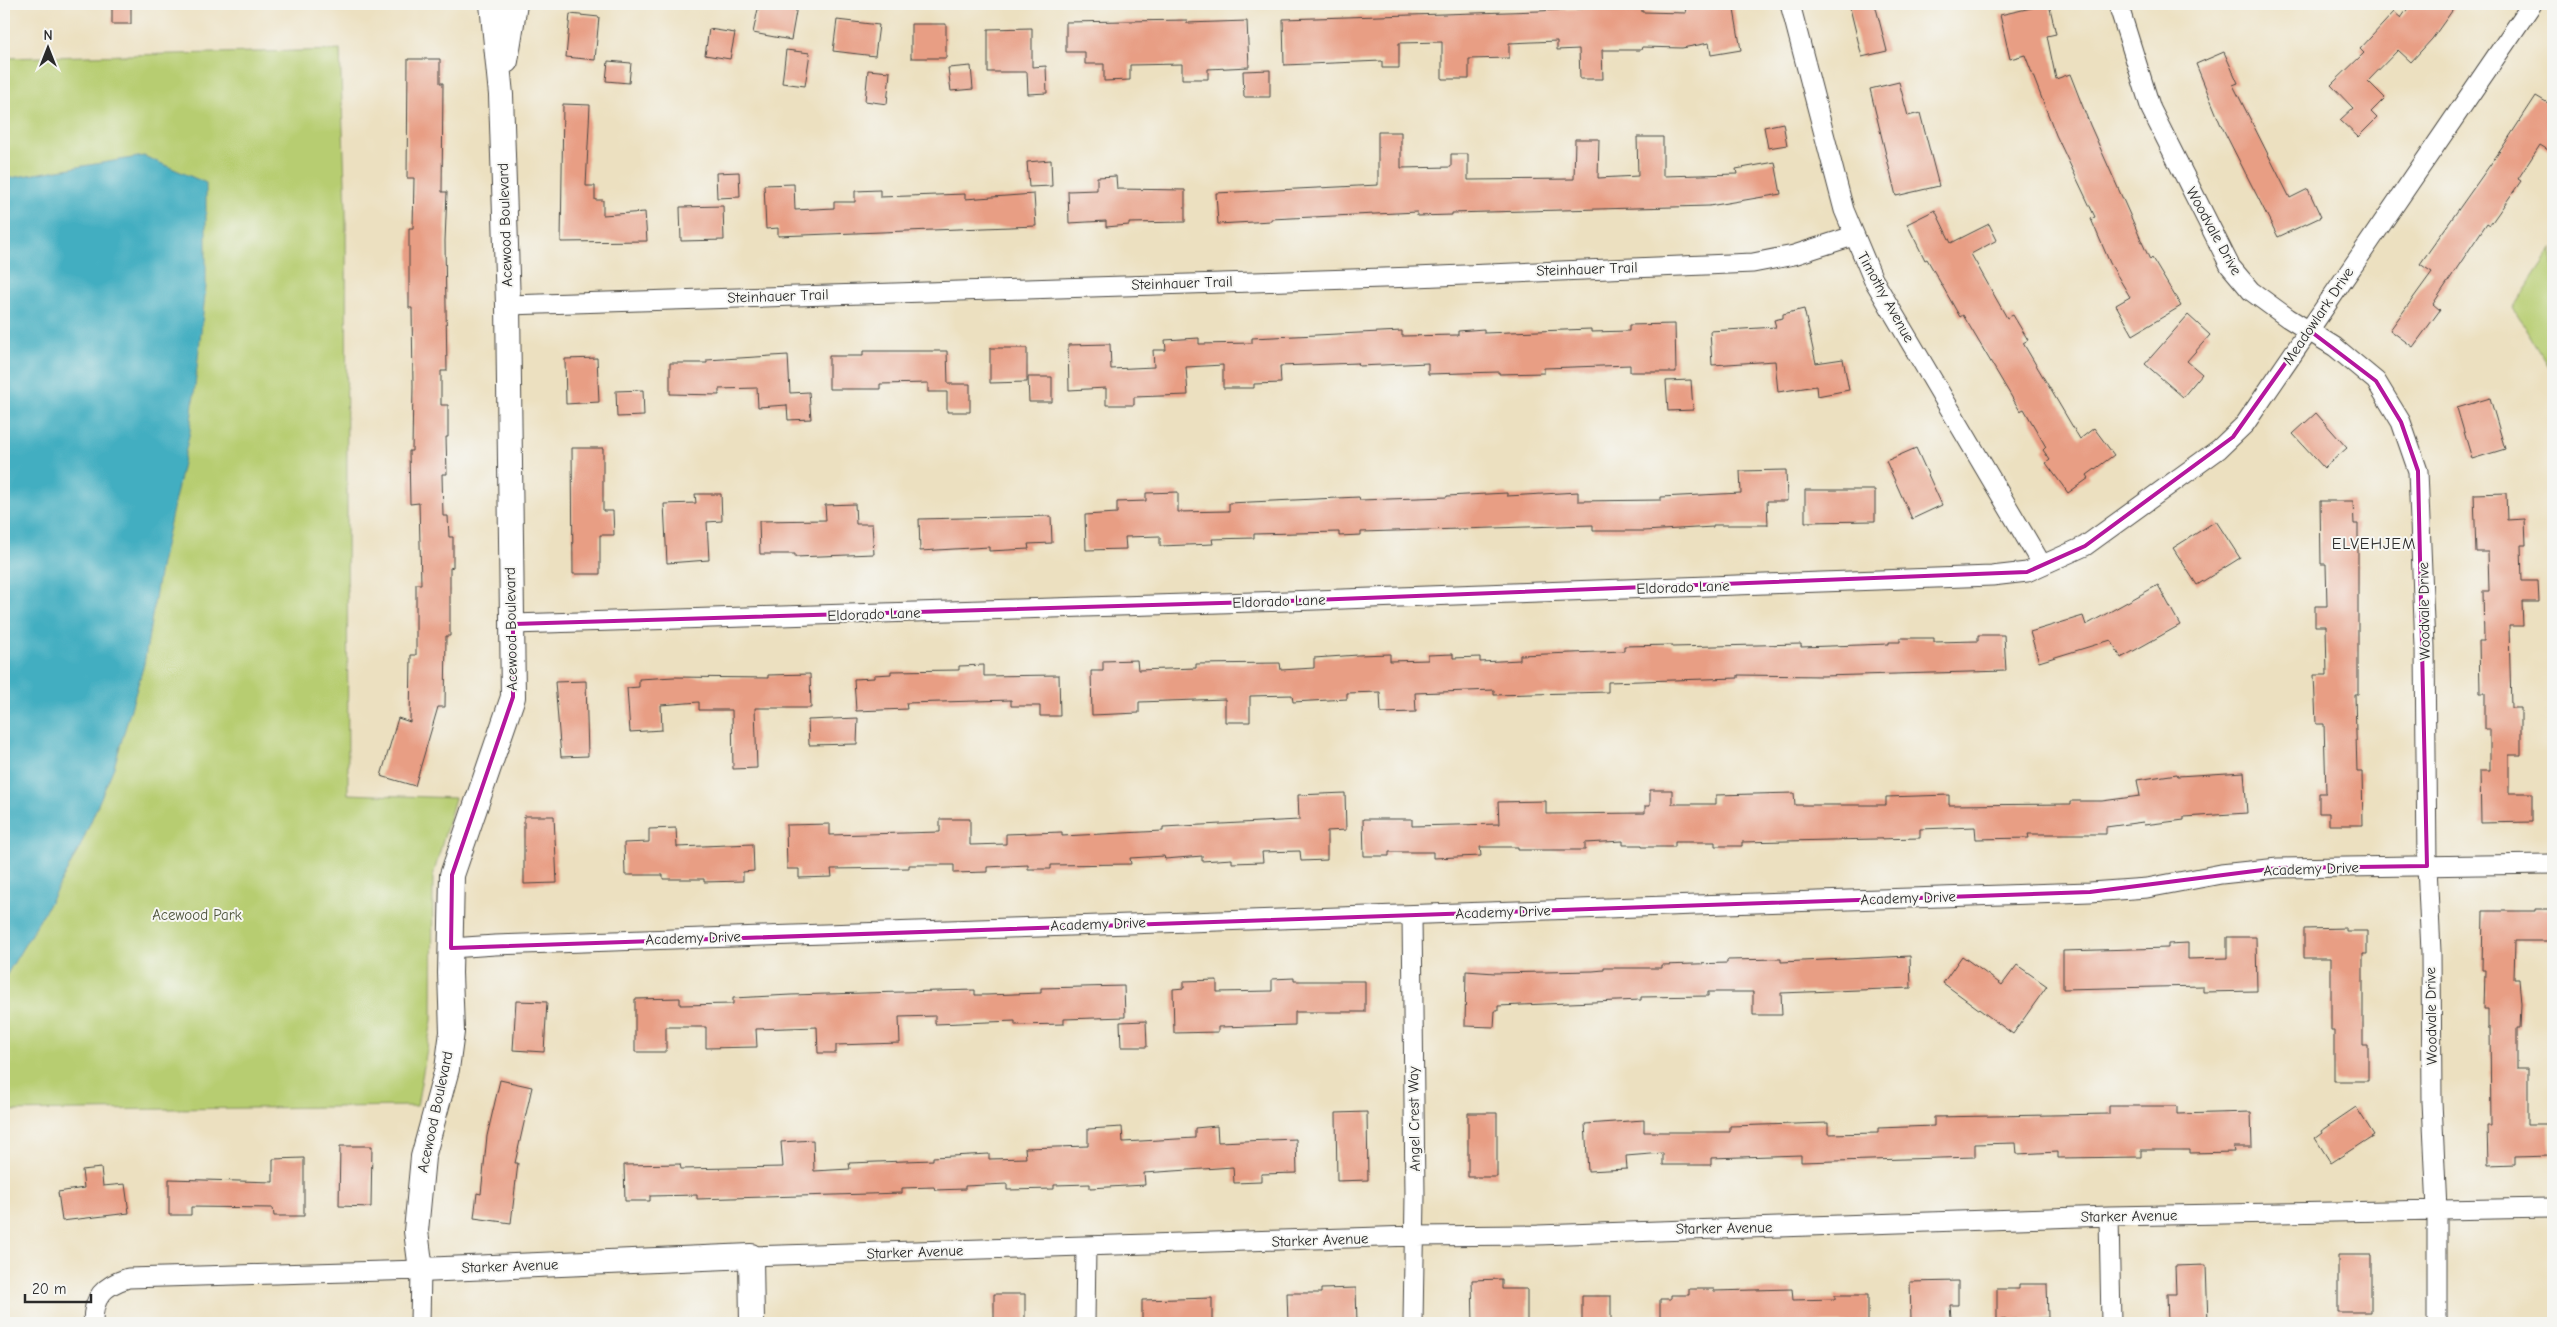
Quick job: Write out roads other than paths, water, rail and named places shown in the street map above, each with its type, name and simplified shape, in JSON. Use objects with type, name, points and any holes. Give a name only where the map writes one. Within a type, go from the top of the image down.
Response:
[{"type":"street","name":"Acewood Boulevard","points":[[421,1270],[416,1231],[423,1157],[447,1068],[452,1032],[452,875],[513,697],[513,624],[509,510],[508,305],[501,95],[492,4]]},
{"type":"street","name":"Acewood Boulevard","points":[[501,95],[515,4]]},
{"type":"street","name":"Timothy Avenue","points":[[1790,4],[1844,210],[1853,236],[1873,279],[1941,391],[2042,565]]},
{"type":"street","name":"Woodvale Drive","points":[[2118,4],[2151,109],[2230,266],[2251,291],[2288,318],[2335,347],[2376,381],[2401,422],[2418,472],[2424,618],[2432,1102],[2437,1210],[2437,1323]]},
{"type":"street","name":"Meadowlark Drive","points":[[2042,565],[2085,546],[2233,437],[2245,424],[2532,4]]},
{"type":"street","name":"Steinhauer Trail","points":[[508,305],[1415,277],[1753,263],[1794,255],[1853,236]]},
{"type":"street","name":"Eldorado Lane","points":[[513,624],[1277,601],[1992,576],[2027,572],[2042,565]]},
{"type":"street","name":"Academy Drive","points":[[451,948],[2090,892],[2147,888],[2221,874],[2278,868],[2553,864]]},
{"type":"street","name":"Angel Crest Way","points":[[1412,915],[1413,1323]]},
{"type":"street","name":"Starker Avenue","points":[[93,1323],[95,1302],[112,1285],[128,1278],[421,1270],[751,1256],[871,1254],[1414,1236],[1538,1235],[2109,1216],[2553,1208]]},
{"type":"street","points":[[2109,1216],[2112,1323]]},
{"type":"street","points":[[1086,1246],[1086,1323]]},
{"type":"street","points":[[751,1256],[752,1323]]},
{"type":"street","points":[[420,1323],[421,1270]]},
{"type":"water","points":[[144,156],[206,183],[206,286],[190,431],[160,568],[144,664],[114,767],[80,847],[45,911],[4,979],[4,179]]},
{"type":"district","name":"ELVEHJEM","points":[[2374,543]]},
{"type":"park label","name":"Acewood Park","points":[[197,915]]}]
